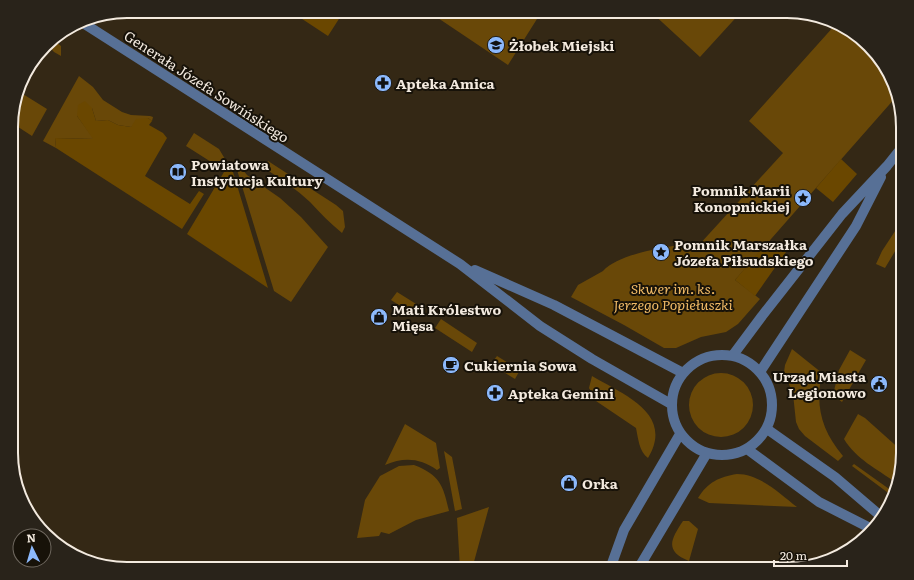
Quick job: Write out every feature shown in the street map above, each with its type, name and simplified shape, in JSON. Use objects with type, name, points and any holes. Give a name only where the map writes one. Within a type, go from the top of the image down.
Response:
[{"type":"street","name":"Generała Józefa Sowińskiego","points":[[87,26],[460,264],[540,326],[592,359],[671,404]]},
{"type":"street","points":[[733,356],[762,316],[842,214],[896,155]]},
{"type":"street","points":[[760,372],[856,226],[887,166]]},
{"type":"street","name":"Generała Józefa Sowińskiego","points":[[460,264],[554,304],[682,372]]},
{"type":"street","points":[[717,354],[733,356],[748,362],[760,372],[766,380],[771,392],[772,404],[767,429],[758,442],[747,449],[728,455],[707,453],[692,446],[680,434],[672,416],[671,404],[674,387],[682,372],[701,359],[717,354]]},
{"type":"street","points":[[767,429],[835,477],[878,514]]},
{"type":"street","points":[[613,562],[624,530],[680,434]]},
{"type":"street","points":[[747,449],[819,502],[868,526]]},
{"type":"street","points":[[642,562],[707,453]]},
{"type":"green space","points":[[438,18],[538,18],[508,65]]},
{"type":"green space","points":[[658,18],[736,18],[700,57]]},
{"type":"green space","name":"Skwer im. ks. Jerzego Popiełuszki","points":[[833,28],[848,36],[874,61],[888,85],[893,101],[735,280],[760,299],[738,324],[726,332],[701,337],[676,348],[664,348],[571,297],[578,285],[626,257],[646,251],[673,246],[698,246],[783,153],[749,121]]},
{"type":"green space","points":[[57,43],[61,46],[61,56],[51,49]]},
{"type":"green space","points":[[79,76],[93,87],[103,100],[122,112],[131,115],[150,116],[153,117],[152,121],[148,118],[131,127],[118,125],[108,120],[96,121],[92,108],[77,116],[94,139],[55,138],[56,148],[43,141]]},
{"type":"green space","points":[[23,94],[47,109],[32,136],[18,127],[19,113]]},
{"type":"green space","points":[[194,133],[219,149],[225,159],[219,167],[186,146]]},
{"type":"green space","points":[[234,160],[244,166],[243,170],[247,175],[280,198],[301,217],[328,247],[291,302],[274,291]]},
{"type":"green space","points":[[268,161],[343,211],[345,227],[342,233],[310,202],[264,168]]},
{"type":"green space","points":[[896,230],[896,250],[885,268],[876,264],[882,251]]},
{"type":"green space","points":[[397,292],[421,307],[416,316],[391,300]]},
{"type":"green space","points":[[441,319],[477,343],[472,352],[435,328]]},
{"type":"green space","points":[[792,349],[822,373],[819,396],[822,417],[829,437],[843,456],[838,461],[805,436],[799,429],[796,422],[793,394],[784,372],[785,365]]},
{"type":"green space","points":[[850,350],[866,360],[842,402],[833,395],[839,370]]},
{"type":"green space","points":[[497,356],[520,370],[515,379],[491,364]]},
{"type":"green space","points":[[721,373],[739,379],[747,387],[753,405],[747,423],[739,431],[721,437],[703,431],[695,423],[689,405],[695,387],[703,379]]},
{"type":"green space","points":[[592,376],[630,398],[650,417],[655,429],[655,442],[648,458],[641,448],[636,428],[596,401],[589,388]]},
{"type":"green space","points":[[858,414],[865,418],[896,446],[896,460],[892,480],[861,458],[854,452],[844,439]]},
{"type":"green space","points":[[405,424],[436,443],[440,468],[437,470],[424,463],[412,460],[392,462],[385,465]]},
{"type":"green space","points":[[444,451],[452,457],[462,509],[455,511]]},
{"type":"green space","points":[[854,464],[890,489],[888,493],[852,466]]},
{"type":"green space","points":[[414,465],[430,473],[439,482],[445,494],[449,511],[416,520],[389,534],[381,532],[379,536],[357,538],[365,500],[380,476],[399,466]]},
{"type":"green space","points":[[737,474],[754,477],[762,481],[797,507],[709,503],[698,498],[714,481]]},
{"type":"green space","points":[[489,507],[474,562],[460,562],[457,518]]},
{"type":"green space","points":[[683,521],[689,521],[698,529],[689,561],[676,553],[672,544],[675,533]]},
{"type":"shaded area","points":[[301,18],[340,18],[328,36]]},
{"type":"shaded area","points":[[85,101],[92,108],[96,121],[108,120],[118,125],[131,127],[136,119],[148,118],[152,121],[149,125],[163,133],[167,138],[145,176],[190,204],[199,191],[204,194],[182,229],[56,148],[55,138],[93,139],[77,116],[78,105]]},
{"type":"shaded area","points":[[841,159],[857,174],[833,202],[816,188]]},
{"type":"shaded area","points":[[230,162],[268,288],[187,234]]},
{"type":"shaded area","points":[[769,240],[786,252],[755,296],[735,280]]},
{"type":"place","name":"Żłobek Miejski","points":[[496,45]]},
{"type":"place","name":"Apteka Amica","points":[[383,83]]},
{"type":"place","name":"Powiatowa Instytucja Kultury","points":[[178,172]]},
{"type":"place","name":"Pomnik Marii Konopnickiej","points":[[803,198]]},
{"type":"place","name":"Pomnik Marszałka Józefa Piłsudskiego","points":[[661,252]]},
{"type":"place","name":"Mati Królestwo Mięsa","points":[[379,317]]},
{"type":"place","name":"Cukiernia Sowa","points":[[451,365]]},
{"type":"place","name":"Urząd Miasta Legionowo","points":[[879,384]]},
{"type":"place","name":"Apteka Gemini","points":[[495,393]]},
{"type":"place","name":"Orka","points":[[569,483]]}]
